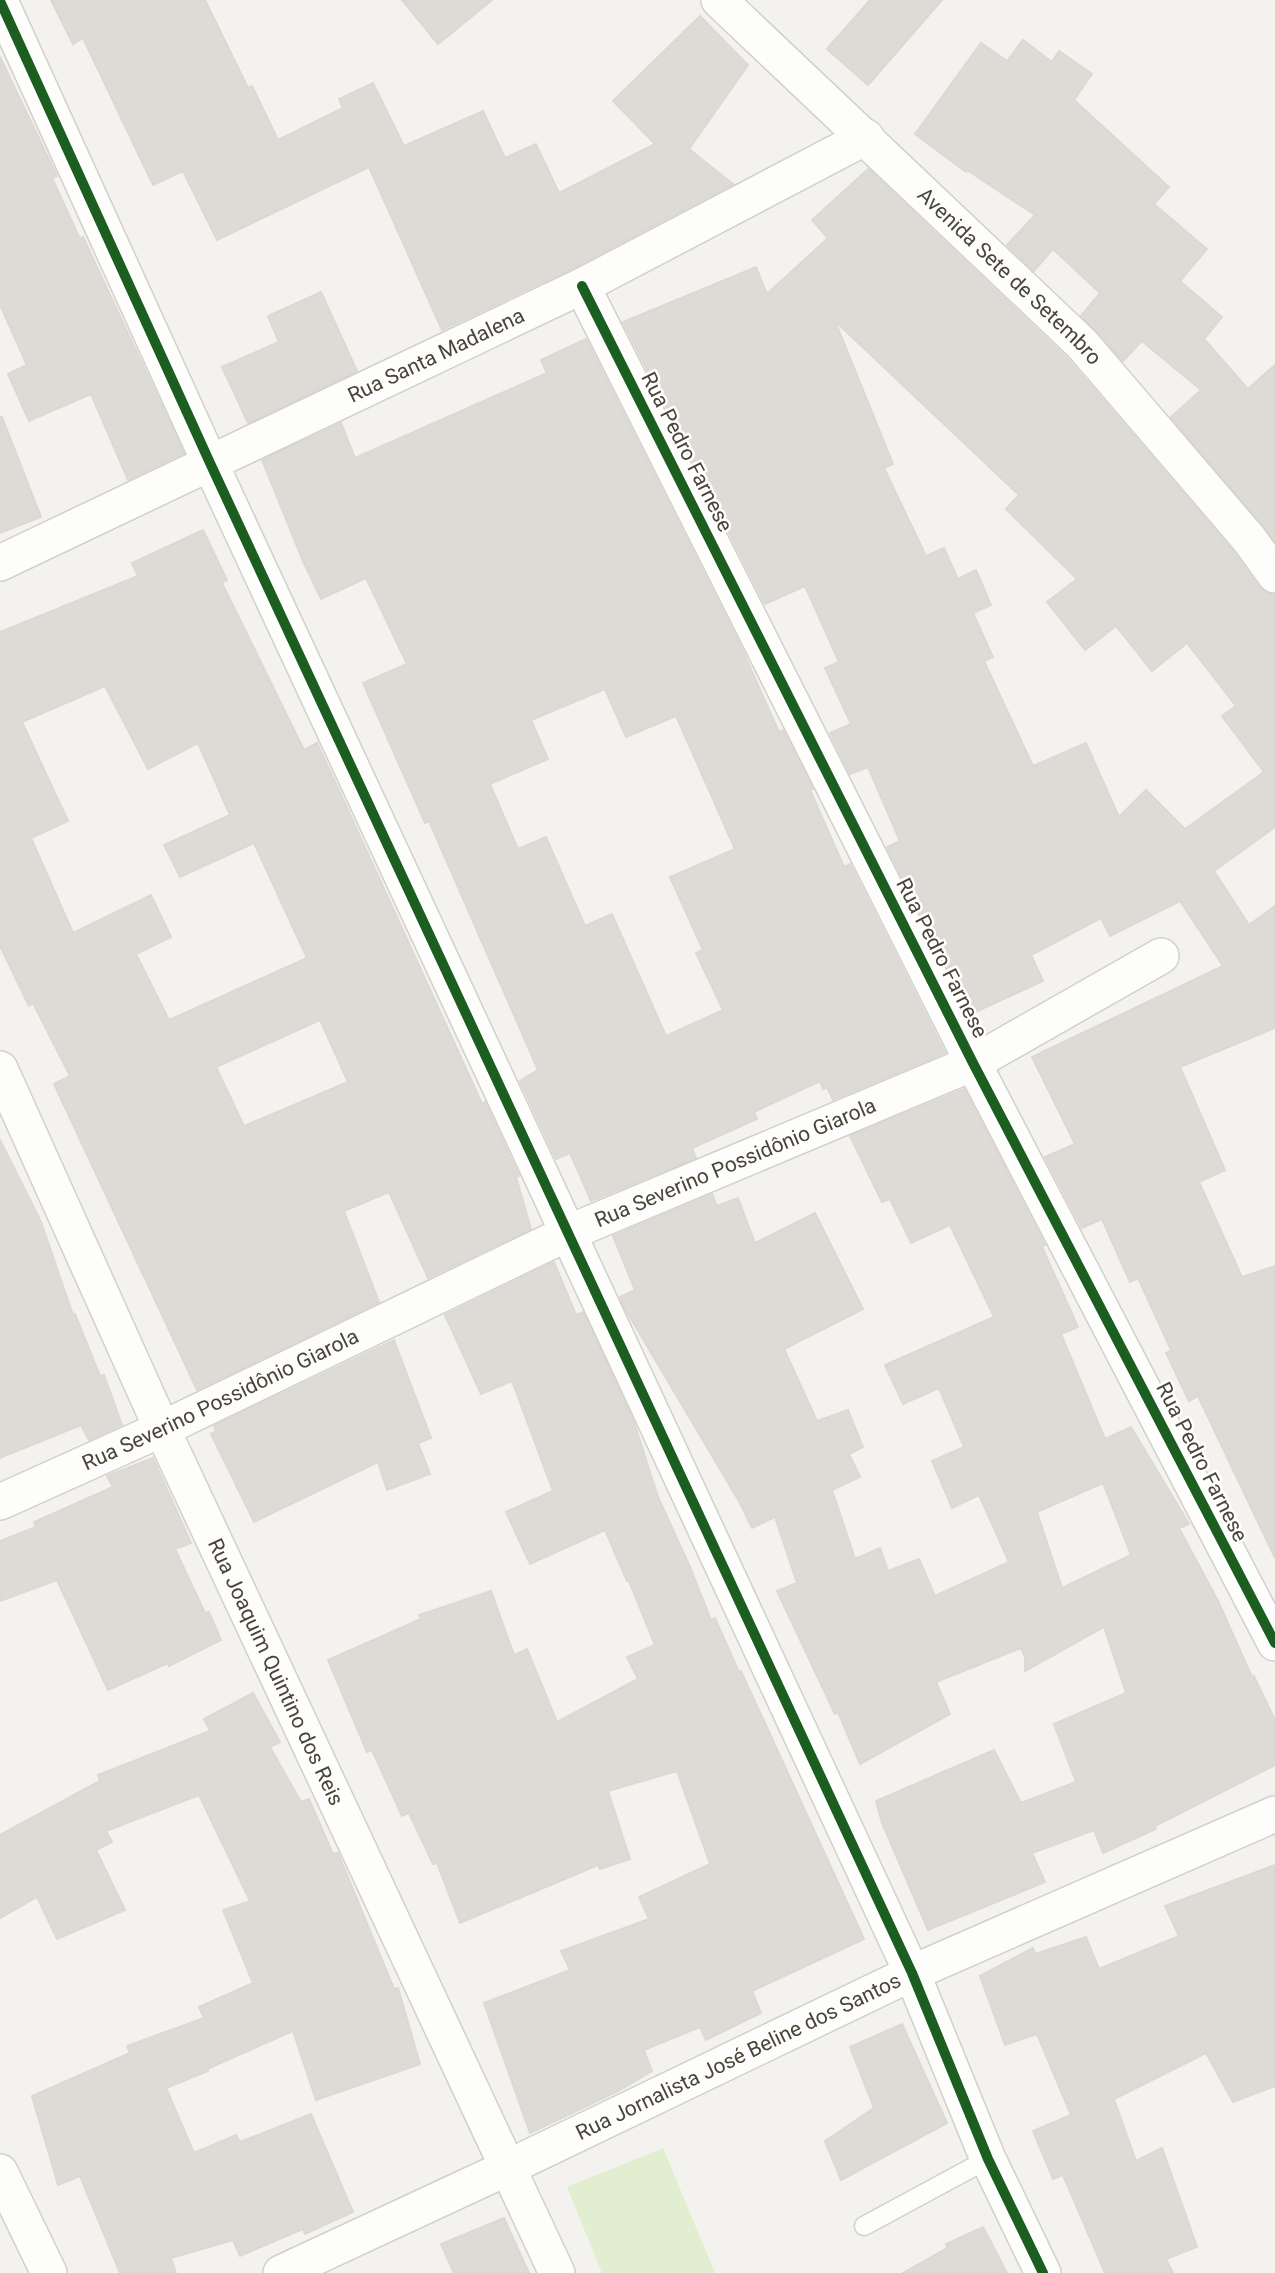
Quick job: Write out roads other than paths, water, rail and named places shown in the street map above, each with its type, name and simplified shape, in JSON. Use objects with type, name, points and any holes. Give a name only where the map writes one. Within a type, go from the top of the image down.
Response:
[{"type":"street","name":"Avenida Sete de Setembro","points":[[719,0],[1082,344],[1249,539],[1275,575]]},
{"type":"street","points":[[0,1],[211,463],[912,1973],[988,2159],[1043,2273]]},
{"type":"street","name":"Rua Santa Madalena","points":[[0,564],[582,286],[866,137]]},
{"type":"street","name":"Rua Pedro Farnese","points":[[582,286],[974,1063],[1275,1643]]},
{"type":"street","name":"Rua Severino Possidônio Giarola","points":[[0,1502],[162,1429],[568,1233],[974,1063],[1161,956]]},
{"type":"street","name":"Rua Joaquim Quintino dos Reis","points":[[0,1069],[162,1429],[557,2273]]},
{"type":"street","name":"Rua Jornalista José Beline dos Santos","points":[[281,2273],[509,2167],[912,1973],[1275,1814]]},
{"type":"street","points":[[0,2172],[49,2273]]},
{"type":"lane","points":[[864,2226],[988,2159]]}]
